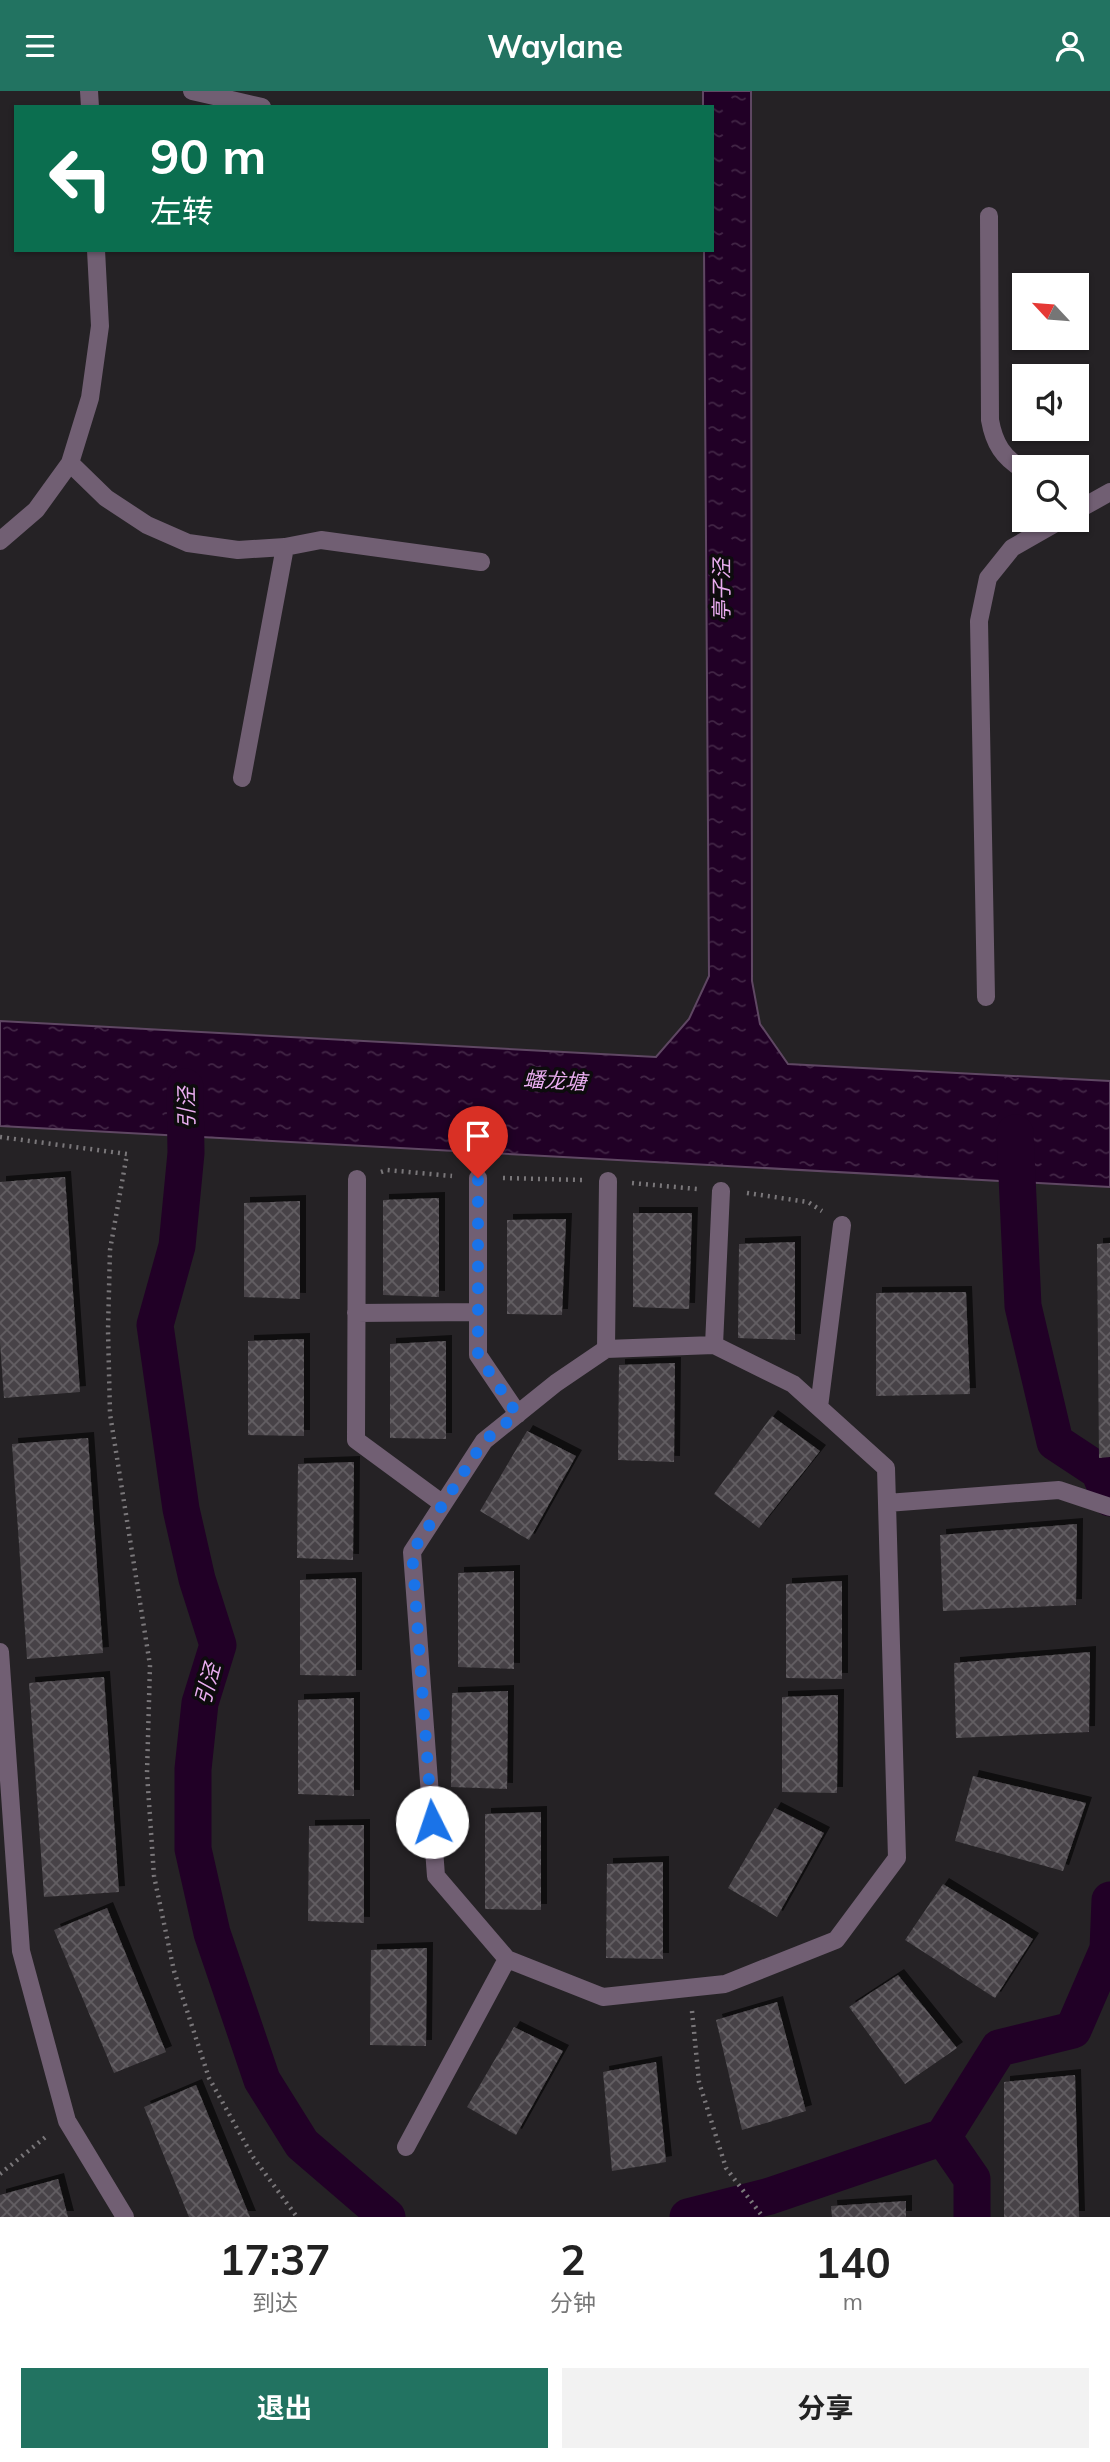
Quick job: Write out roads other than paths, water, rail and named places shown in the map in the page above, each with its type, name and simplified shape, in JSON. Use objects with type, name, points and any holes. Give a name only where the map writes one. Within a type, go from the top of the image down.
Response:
[{"type":"lane","points":[[192,91],[253,105]]},
{"type":"lane","points":[[989,216],[990,420],[993,437],[1012,462]]},
{"type":"lane","points":[[0,541],[36,510],[69,463],[90,398],[100,327],[96,252]]},
{"type":"lane","points":[[69,463],[106,498],[147,525],[188,543],[238,550],[285,547],[321,540],[481,562]]},
{"type":"lane","points":[[1089,501],[1110,492]]},
{"type":"lane","points":[[986,997],[979,621],[988,578],[1012,548],[1040,532]]},
{"type":"lane","points":[[242,778],[285,547]]},
{"type":"lane","points":[[478,1178],[478,1355],[517,1414]]},
{"type":"lane","points":[[357,1179],[356,1440],[443,1504]]},
{"type":"lane","points":[[606,1349],[608,1181]]},
{"type":"lane","points":[[714,1345],[721,1191]]},
{"type":"lane","points":[[819,1407],[842,1225]]},
{"type":"lane","points":[[356,1313],[478,1312]]},
{"type":"lane","points":[[714,1345],[793,1384],[887,1468],[897,1858],[836,1940],[725,1984],[603,1997],[507,1959],[436,1876],[412,1552],[484,1441],[606,1349],[714,1345]]},
{"type":"lane","points":[[887,1503],[1059,1490],[1110,1507]]},
{"type":"lane","points":[[0,1651],[22,1951],[67,2120],[125,2217]]},
{"type":"lane","points":[[407,2147],[507,1959]]},
{"type":"water","points":[[703,91],[751,91],[752,981],[760,1024],[788,1064],[1110,1081],[1110,1187],[0,1126],[0,1021],[656,1057],[689,1019],[709,976],[704,252],[714,252],[714,105],[703,105]]},
{"type":"waterway","name":"引泾","points":[[185,1087],[186,1153],[177,1246],[155,1325],[181,1509],[197,1579],[218,1645],[200,1703],[193,1769],[193,1849],[212,1933],[262,2080],[302,2144],[387,2217]]},
{"type":"waterway","points":[[1015,1133],[1023,1306],[1055,1442],[1099,1471],[1110,1498]]},
{"type":"waterway","points":[[688,2217],[770,2196],[943,2137],[999,2048],[1073,2030],[1108,1949],[1110,1900]]},
{"type":"waterway","points":[[943,2137],[972,2179],[972,2217]]},
{"type":"water label","name":"亭子泾","points":[[721,590]]},
{"type":"water label","name":"蟠龙塘","points":[[555,1080]]}]
